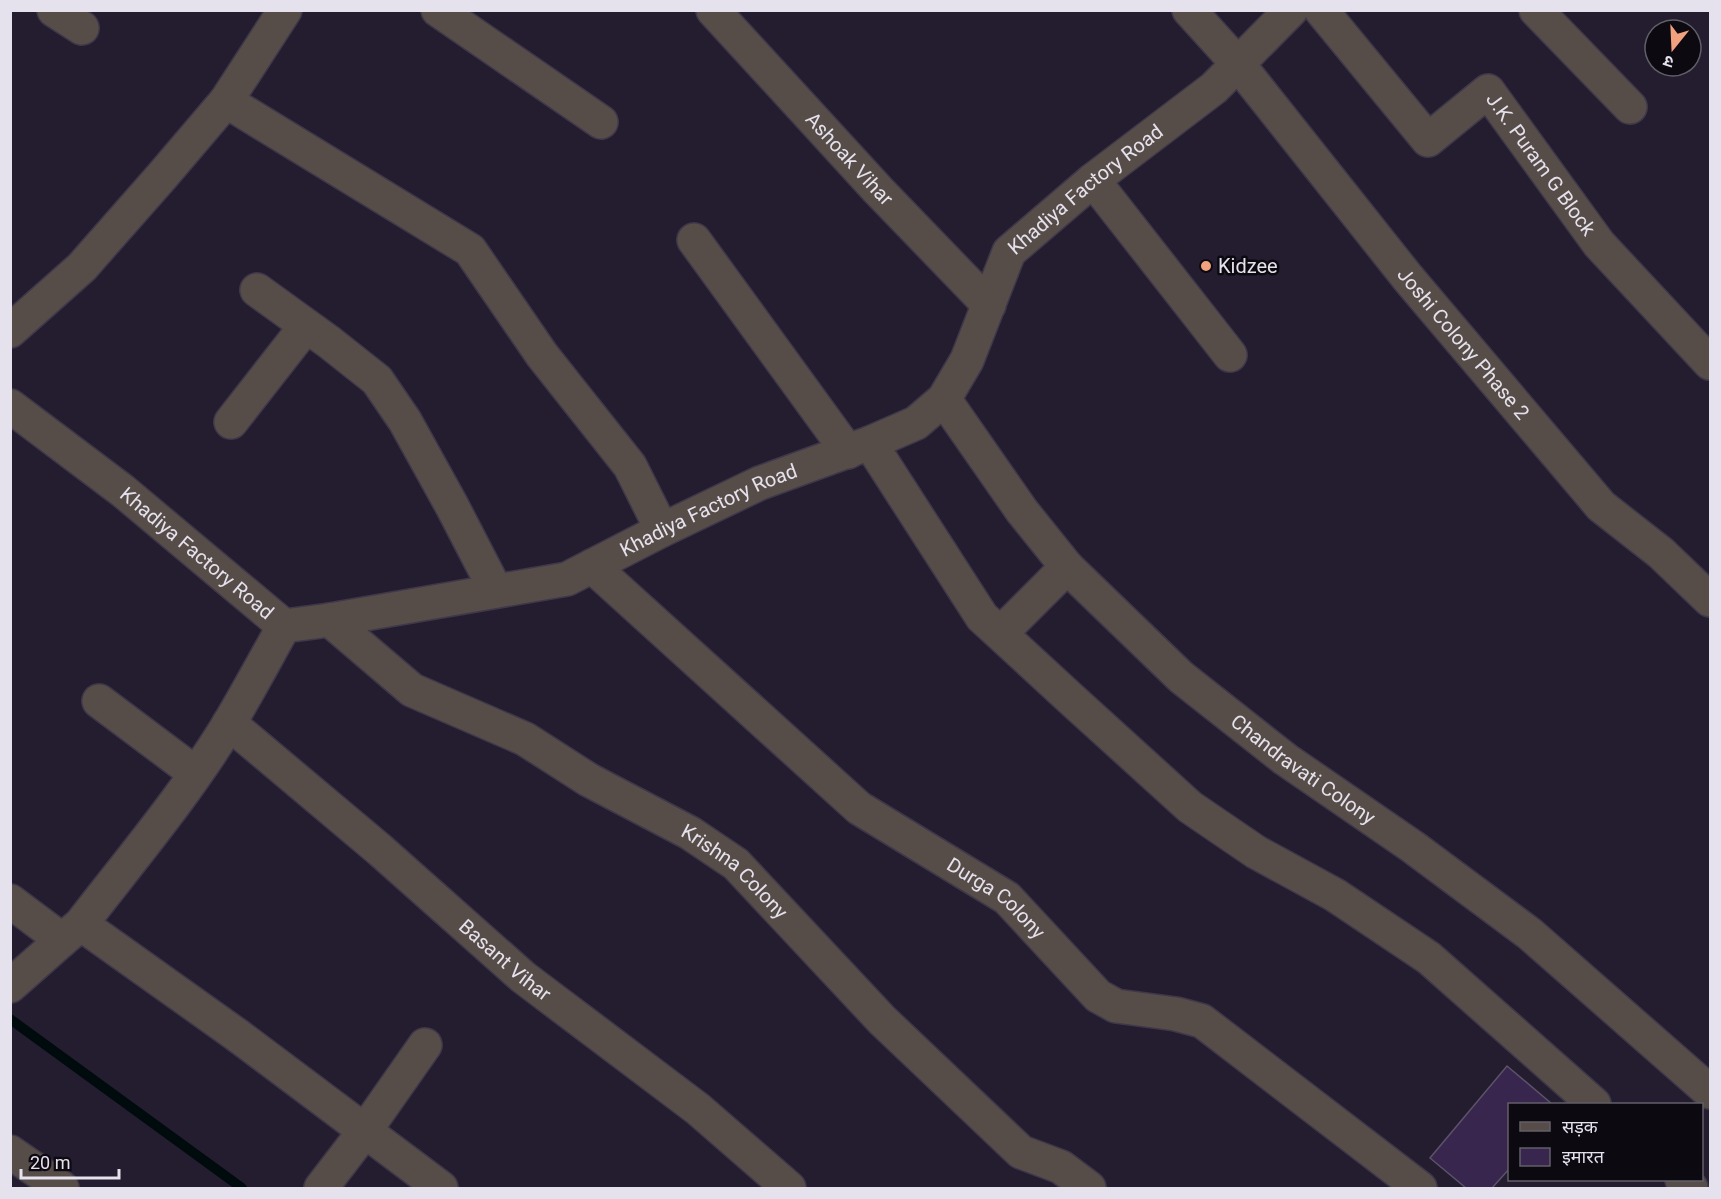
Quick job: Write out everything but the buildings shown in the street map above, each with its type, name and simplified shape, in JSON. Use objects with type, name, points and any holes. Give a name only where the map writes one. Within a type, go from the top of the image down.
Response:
[{"type":"street","points":[[54,10],[82,28]]},
{"type":"street","points":[[10,331],[82,267],[226,101],[285,10]]},
{"type":"street","points":[[438,10],[601,122]]},
{"type":"street","name":"Ashoak Vihar","points":[[713,10],[878,190],[989,305]]},
{"type":"street","name":"Joshi Colony Phase 2","points":[[1189,10],[1238,64],[1408,278],[1601,506],[1661,553],[1710,600]]},
{"type":"street","name":"Khadiya Factory Road","points":[[10,406],[123,491],[284,626],[567,579],[760,483],[859,448],[916,423],[944,399],[967,360],[1009,252],[1093,180],[1214,88],[1291,10]]},
{"type":"street","name":"J.K. Puram G Block","points":[[1321,10],[1428,140],[1488,91],[1599,244],[1710,363]]},
{"type":"street","points":[[1536,10],[1630,107]]},
{"type":"street","points":[[226,101],[470,250],[542,355],[630,466],[662,530]]},
{"type":"street","points":[[1093,180],[1230,355]]},
{"type":"street","points":[[694,240],[859,448],[982,617],[1191,807],[1256,852],[1335,895],[1429,958],[1593,1103]]},
{"type":"street","points":[[257,290],[377,380],[405,420],[496,591]]},
{"type":"street","points":[[231,422],[306,326]]},
{"type":"street","name":"Chandravati Colony","points":[[944,399],[1022,511],[1067,567],[1181,677],[1285,759],[1413,847],[1530,934],[1710,1092]]},
{"type":"street","name":"Durga Colony","points":[[592,566],[859,808],[1007,898],[1098,996],[1116,1006],[1176,1014],[1202,1021],[1420,1188]]},
{"type":"street","points":[[1001,633],[1067,567]]},
{"type":"street","name":"Krishna Colony","points":[[330,620],[412,690],[525,739],[589,780],[690,833],[736,864],[882,1020],[1021,1152],[1061,1167],[1089,1188]]},
{"type":"street","points":[[10,986],[71,932],[161,820],[229,723],[284,626]]},
{"type":"street","points":[[99,701],[195,774]]},
{"type":"street","name":"Basant Vihar","points":[[229,723],[380,850],[523,977],[698,1109],[789,1188]]},
{"type":"street","points":[[10,901],[71,932],[237,1035],[441,1188]]},
{"type":"street","points":[[321,1188],[364,1132],[425,1045]]},
{"type":"street","points":[[10,1152],[62,1188]]},
{"type":"waterway","points":[[10,1019],[242,1188]]},
{"type":"place","name":"Kidzee","points":[[1206,266]]}]
